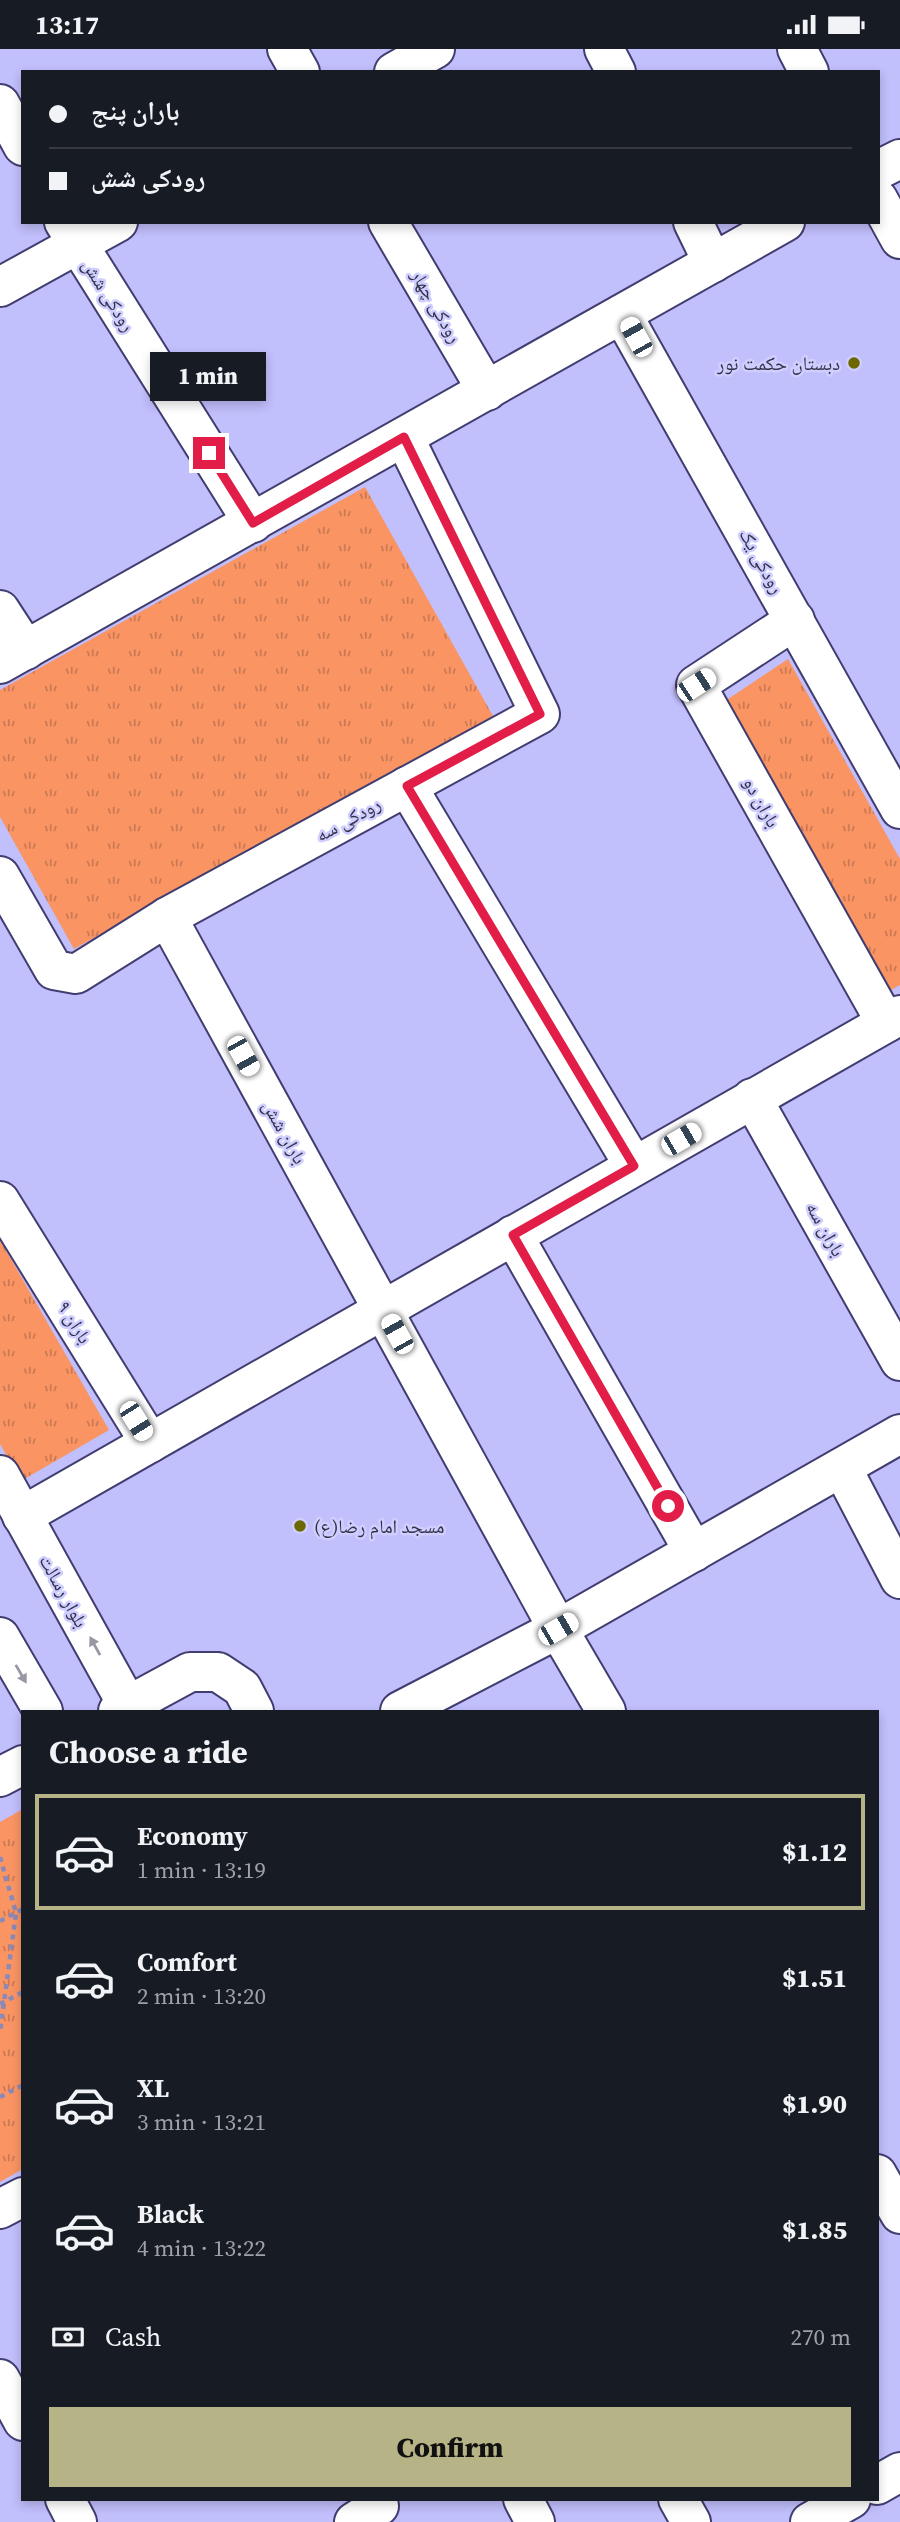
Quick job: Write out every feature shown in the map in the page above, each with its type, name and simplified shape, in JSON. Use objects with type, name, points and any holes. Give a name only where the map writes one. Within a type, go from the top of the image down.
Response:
[{"type":"street","points":[[287,49],[299,70]]},
{"type":"street","points":[[398,70],[435,49]]},
{"type":"street","points":[[604,49],[615,70]]},
{"type":"street","points":[[797,49],[808,70]]},
{"type":"street","points":[[0,104],[21,142]]},
{"type":"street","points":[[880,169],[900,159]]},
{"type":"street","points":[[880,203],[900,239]]},
{"type":"street","points":[[0,287],[71,234],[110,224]]},
{"type":"street","name":"رودکی چهار","points":[[389,224],[487,390]]},
{"type":"street","points":[[694,224],[713,263]]},
{"type":"street","points":[[0,611],[13,657],[781,224]]},
{"type":"street","name":"رودکی شش","points":[[71,234],[253,523]]},
{"type":"street","name":"رودکی یک","points":[[622,314],[900,809]]},
{"type":"street","name":"رودکی سه","points":[[0,876],[54,970],[76,974],[167,917],[540,714],[404,437]]},
{"type":"street","name":"باران دو","points":[[796,620],[696,685],[893,1019]]},
{"type":"street","points":[[407,786],[634,1166]]},
{"type":"street","name":"باران شش","points":[[167,917],[558,1629],[605,1710]]},
{"type":"street","points":[[22,1516],[893,1019]]},
{"type":"street","name":"باران سه","points":[[752,1098],[900,1360]]},
{"type":"street","name":"باران ۹","points":[[0,1201],[150,1443]]},
{"type":"street","points":[[513,1235],[694,1552]]},
{"type":"street","points":[[402,1710],[558,1629],[900,1434]]},
{"type":"street","points":[[842,1468],[900,1579]]},
{"type":"street","name":"بلوار رسالت","points":[[0,1475],[123,1709]]},
{"type":"street","points":[[0,1637],[42,1710]]},
{"type":"street","points":[[123,1709],[190,1672],[218,1672],[242,1688],[253,1710]]},
{"type":"street","points":[[0,1777],[21,1766]]},
{"type":"street","points":[[879,2177],[900,2214]]},
{"type":"street","points":[[0,2209],[21,2198]]},
{"type":"street","points":[[0,2379],[21,2417]]},
{"type":"street","points":[[879,2484],[900,2472]]},
{"type":"street","points":[[66,2501],[77,2522]]},
{"type":"street","points":[[524,2501],[536,2522]]},
{"type":"street","points":[[679,2501],[691,2522]]},
{"type":"street","points":[[810,2522],[847,2501]]},
{"type":"path","points":[[0,1857],[16,1913],[0,2032]]},
{"type":"path","points":[[0,1921],[21,1910]]},
{"type":"path","points":[[2,2003],[21,1993]]},
{"type":"path","points":[[0,2097],[21,2086]]},
{"type":"green space","points":[[365,487],[493,716],[74,949],[0,817],[0,690]]},
{"type":"green space","points":[[788,659],[900,859],[900,985],[879,997],[716,707]]},
{"type":"green space","points":[[0,1240],[109,1430],[21,1481],[0,1444]]},
{"type":"green space","points":[[21,1810],[21,2170],[0,2182],[0,1822]]},
{"type":"place","name":"دبستان حکمت نور","points":[[854,363]]},
{"type":"place","name":"مسجد امام رضا(ع)","points":[[300,1526]]},
{"type":"route","points":[[209,453],[253,523],[404,437],[540,714],[407,786],[634,1166],[513,1235],[668,1506]]}]
